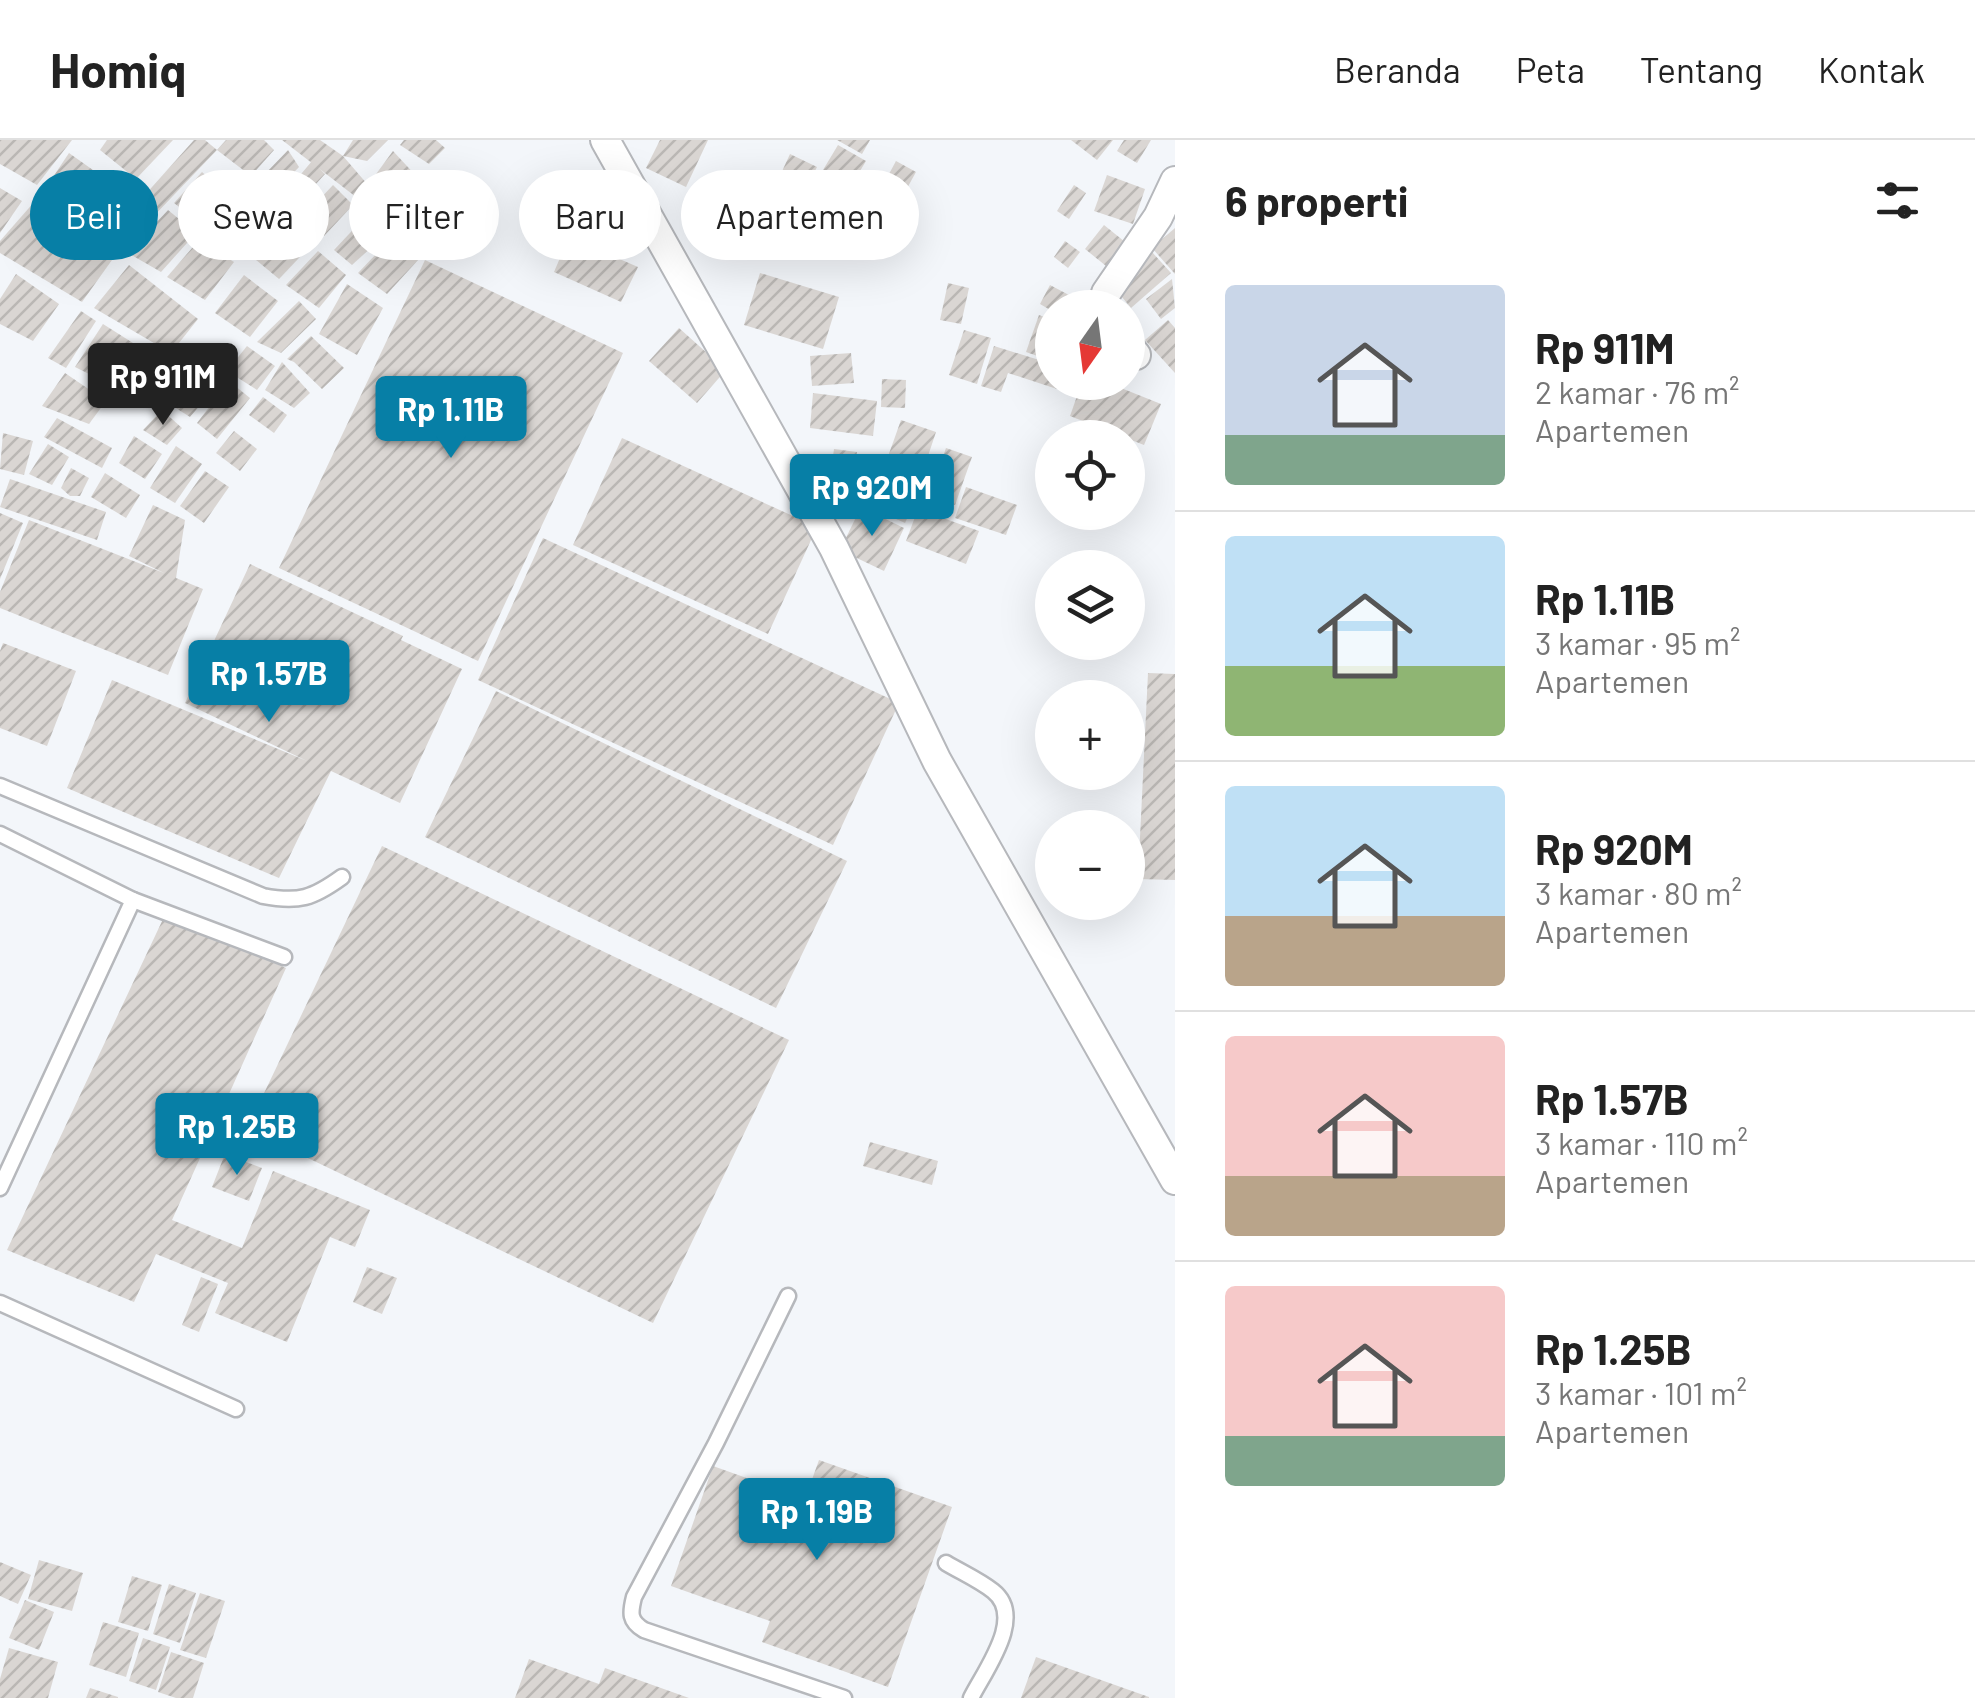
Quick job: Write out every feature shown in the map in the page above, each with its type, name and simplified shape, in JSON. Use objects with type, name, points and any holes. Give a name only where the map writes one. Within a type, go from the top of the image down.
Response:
[{"type":"street","points":[[605,140],[834,548],[938,761],[1175,1180]]},
{"type":"street","points":[[1110,290],[1158,216],[1175,182]]},
{"type":"lane","points":[[0,786],[263,896],[286,900],[315,896],[342,877]]},
{"type":"lane","points":[[0,834],[133,900],[284,957]]},
{"type":"lane","points":[[0,1188],[133,900]]},
{"type":"lane","points":[[788,1296],[634,1597],[630,1615],[634,1624],[644,1630],[844,1698]]},
{"type":"lane","points":[[0,1303],[236,1409]]},
{"type":"lane","points":[[946,1562],[996,1592],[1005,1606],[1004,1631],[971,1698]]},
{"type":"building","points":[[0,140],[72,140],[49,170],[30,170],[30,181],[0,164]]},
{"type":"building","points":[[107,140],[173,140],[145,170],[125,170],[100,150]]},
{"type":"building","points":[[194,140],[205,140],[217,150],[198,170],[178,170],[178,191],[158,212],[158,180]]},
{"type":"building","points":[[226,140],[264,140],[274,150],[256,170],[243,170],[217,150]]},
{"type":"building","points":[[282,140],[320,140],[343,156],[355,170],[349,170],[349,192],[329,176],[329,170],[321,170]]},
{"type":"building","points":[[353,140],[388,140],[367,161],[343,156]]},
{"type":"building","points":[[404,140],[436,140],[445,148],[429,164],[400,145]]},
{"type":"building","points":[[660,140],[708,140],[694,170],[681,170],[681,185],[661,175],[661,170],[646,168]]},
{"type":"building","points":[[837,140],[870,140],[862,154]]},
{"type":"building","points":[[1071,140],[1113,140],[1097,160]]},
{"type":"building","points":[[1124,140],[1151,140],[1137,163],[1117,151]]},
{"type":"building","points":[[838,145],[866,161],[861,170],[823,170]]},
{"type":"building","points":[[288,150],[299,167],[296,170],[269,170]]},
{"type":"building","points":[[393,151],[411,170],[379,170]]},
{"type":"building","points":[[69,153],[93,170],[58,170]]},
{"type":"building","points":[[790,154],[817,167],[816,170],[783,170]]},
{"type":"building","points":[[312,161],[321,170],[304,170]]},
{"type":"building","points":[[896,161],[912,170],[891,170]]},
{"type":"building","points":[[1107,175],[1145,189],[1133,224],[1094,211]]},
{"type":"building","points":[[333,185],[349,201],[349,209],[329,231],[329,189]]},
{"type":"building","points":[[1074,185],[1086,193],[1069,219],[1057,211]]},
{"type":"building","points":[[0,188],[22,201],[0,233]]},
{"type":"building","points":[[30,207],[30,260],[112,260],[82,302],[0,253],[0,241]]},
{"type":"building","points":[[168,210],[178,218],[178,253],[161,272],[140,260],[158,260],[158,221]]},
{"type":"building","points":[[1104,225],[1130,246],[1111,270],[1085,249]]},
{"type":"building","points":[[1175,228],[1175,274],[1152,248]]},
{"type":"building","points":[[349,234],[349,260],[357,260],[352,265],[334,250]]},
{"type":"building","points":[[1065,241],[1080,252],[1068,268],[1054,257]]},
{"type":"building","points":[[1152,252],[1171,273],[1145,296],[1145,290],[1116,290],[1113,286]]},
{"type":"building","points":[[182,260],[234,262],[205,300],[167,277]]},
{"type":"building","points":[[256,260],[297,260],[279,279]]},
{"type":"building","points":[[310,260],[328,260],[346,275],[319,308],[286,285]]},
{"type":"building","points":[[370,260],[418,260],[387,294],[358,273]]},
{"type":"building","points":[[425,260],[623,353],[478,661],[279,568]]},
{"type":"building","points":[[559,260],[622,260],[638,267],[621,302],[554,272]]},
{"type":"building","points":[[129,265],[198,319],[171,353],[94,308]]},
{"type":"building","points":[[760,273],[839,297],[823,349],[744,325]]},
{"type":"building","points":[[16,274],[59,304],[33,341],[0,324],[0,299]]},
{"type":"building","points":[[244,275],[278,301],[250,337],[215,313]]},
{"type":"building","points":[[1172,279],[1175,308],[1161,319],[1146,299]]},
{"type":"building","points":[[948,283],[969,288],[961,324],[940,320]]},
{"type":"building","points":[[347,284],[383,308],[357,355],[319,334]]},
{"type":"building","points":[[299,301],[316,319],[281,353],[257,342]]},
{"type":"building","points":[[81,311],[96,321],[66,368],[48,358]]},
{"type":"building","points":[[1168,320],[1175,328],[1175,373],[1145,340]]},
{"type":"building","points":[[103,324],[133,343],[107,383],[75,367]]},
{"type":"building","points":[[1035,326],[1035,355],[1026,352]]},
{"type":"building","points":[[679,328],[726,370],[697,403],[649,361]]},
{"type":"building","points":[[964,330],[991,338],[977,384],[949,375]]},
{"type":"building","points":[[311,336],[344,368],[322,389],[287,359]]},
{"type":"building","points":[[247,346],[275,366],[257,390],[227,371]]},
{"type":"building","points":[[994,346],[1035,359],[1035,382],[1008,373],[1001,392],[981,386]]},
{"type":"building","points":[[189,351],[223,378],[190,417],[157,396]]},
{"type":"building","points":[[851,353],[854,383],[812,386],[810,356]]},
{"type":"building","points":[[282,362],[310,393],[294,408],[265,390]]},
{"type":"building","points":[[65,373],[106,401],[89,424],[42,406]]},
{"type":"building","points":[[882,379],[906,380],[905,408],[881,407]]},
{"type":"building","points":[[229,381],[250,398],[217,439],[197,423]]},
{"type":"building","points":[[813,393],[877,401],[873,436],[810,428]]},
{"type":"building","points":[[263,397],[287,415],[274,433],[249,415]]},
{"type":"building","points":[[1145,398],[1161,404],[1145,443],[1145,420],[1080,420],[1070,416],[1076,400]]},
{"type":"building","points":[[162,410],[182,428],[167,445],[143,430]]},
{"type":"building","points":[[57,418],[112,448],[102,468],[44,437]]},
{"type":"building","points":[[901,420],[936,432],[921,477],[885,465]]},
{"type":"building","points":[[234,431],[257,449],[240,471],[216,453]]},
{"type":"building","points":[[3,433],[33,441],[24,475],[0,469]]},
{"type":"building","points":[[134,436],[162,454],[145,479],[119,463]]},
{"type":"building","points":[[622,438],[817,527],[768,634],[573,545]]},
{"type":"building","points":[[48,444],[69,457],[52,485],[29,474]]},
{"type":"building","points":[[176,446],[202,464],[175,503],[150,488]]},
{"type":"building","points":[[946,448],[972,457],[955,505],[929,496]]},
{"type":"building","points":[[834,449],[857,452],[851,489],[829,485]]},
{"type":"building","points":[[870,459],[923,485],[905,523],[851,498]]},
{"type":"building","points":[[71,468],[89,478],[80,496],[70,496],[61,488]]},
{"type":"building","points":[[205,471],[229,487],[204,523],[180,506]]},
{"type":"building","points":[[105,473],[140,495],[126,518],[91,497]]},
{"type":"building","points":[[10,479],[106,512],[97,540],[0,507]]},
{"type":"building","points":[[966,487],[1017,505],[1006,535],[955,518]]},
{"type":"building","points":[[153,505],[185,520],[176,578],[203,589],[168,675],[0,608],[0,592],[29,520],[164,573],[129,556]]},
{"type":"building","points":[[861,507],[904,528],[884,571],[840,550]]},
{"type":"building","points":[[918,509],[979,531],[966,564],[906,541]]},
{"type":"building","points":[[0,513],[23,523],[0,579]]},
{"type":"building","points":[[543,538],[899,703],[833,845],[478,680]]},
{"type":"building","points":[[250,564],[403,636],[401,640],[462,669],[400,803],[331,771],[279,878],[67,788],[112,680],[307,761],[185,703]]},
{"type":"building","points":[[3,643],[76,671],[47,746],[0,728]]},
{"type":"building","points":[[1148,673],[1175,674],[1175,880],[1145,879],[1145,810],[1141,810]]},
{"type":"building","points":[[496,691],[847,861],[776,1008],[425,837]]},
{"type":"building","points":[[382,846],[789,1040],[653,1323],[247,1129]]},
{"type":"building","points":[[164,917],[286,968],[172,1220],[242,1248],[273,1171],[370,1210],[355,1247],[330,1237],[287,1342],[215,1313],[228,1283],[156,1254],[134,1302],[7,1250]]},
{"type":"building","points":[[870,1142],[938,1161],[932,1185],[863,1166]]},
{"type":"building","points":[[225,1154],[262,1168],[249,1201],[212,1187]]},
{"type":"building","points":[[367,1267],[397,1278],[382,1314],[353,1302]]},
{"type":"building","points":[[201,1277],[218,1284],[199,1332],[182,1325]]},
{"type":"building","points":[[819,1460],[952,1507],[888,1687],[762,1642],[770,1621],[671,1586],[713,1466],[805,1499]]},
{"type":"building","points":[[39,1560],[83,1573],[72,1611],[28,1599]]},
{"type":"building","points":[[0,1562],[31,1575],[18,1604],[0,1596]]},
{"type":"building","points":[[132,1576],[162,1585],[148,1631],[118,1622]]},
{"type":"building","points":[[169,1584],[196,1593],[180,1643],[153,1634]]},
{"type":"building","points":[[200,1593],[225,1601],[206,1658],[180,1650]]},
{"type":"building","points":[[25,1600],[54,1612],[39,1650],[9,1638]]},
{"type":"building","points":[[103,1622],[139,1633],[126,1677],[89,1665]]},
{"type":"building","points":[[143,1638],[170,1647],[156,1690],[129,1681]]},
{"type":"building","points":[[9,1648],[58,1662],[48,1698],[0,1698],[0,1679]]},
{"type":"building","points":[[171,1652],[204,1663],[193,1698],[158,1692]]},
{"type":"building","points":[[1036,1657],[1149,1697],[1149,1698],[1021,1698]]},
{"type":"building","points":[[529,1659],[599,1684],[605,1668],[689,1698],[515,1698]]},
{"type":"building","points":[[90,1688],[118,1697],[118,1698],[86,1698]]}]
